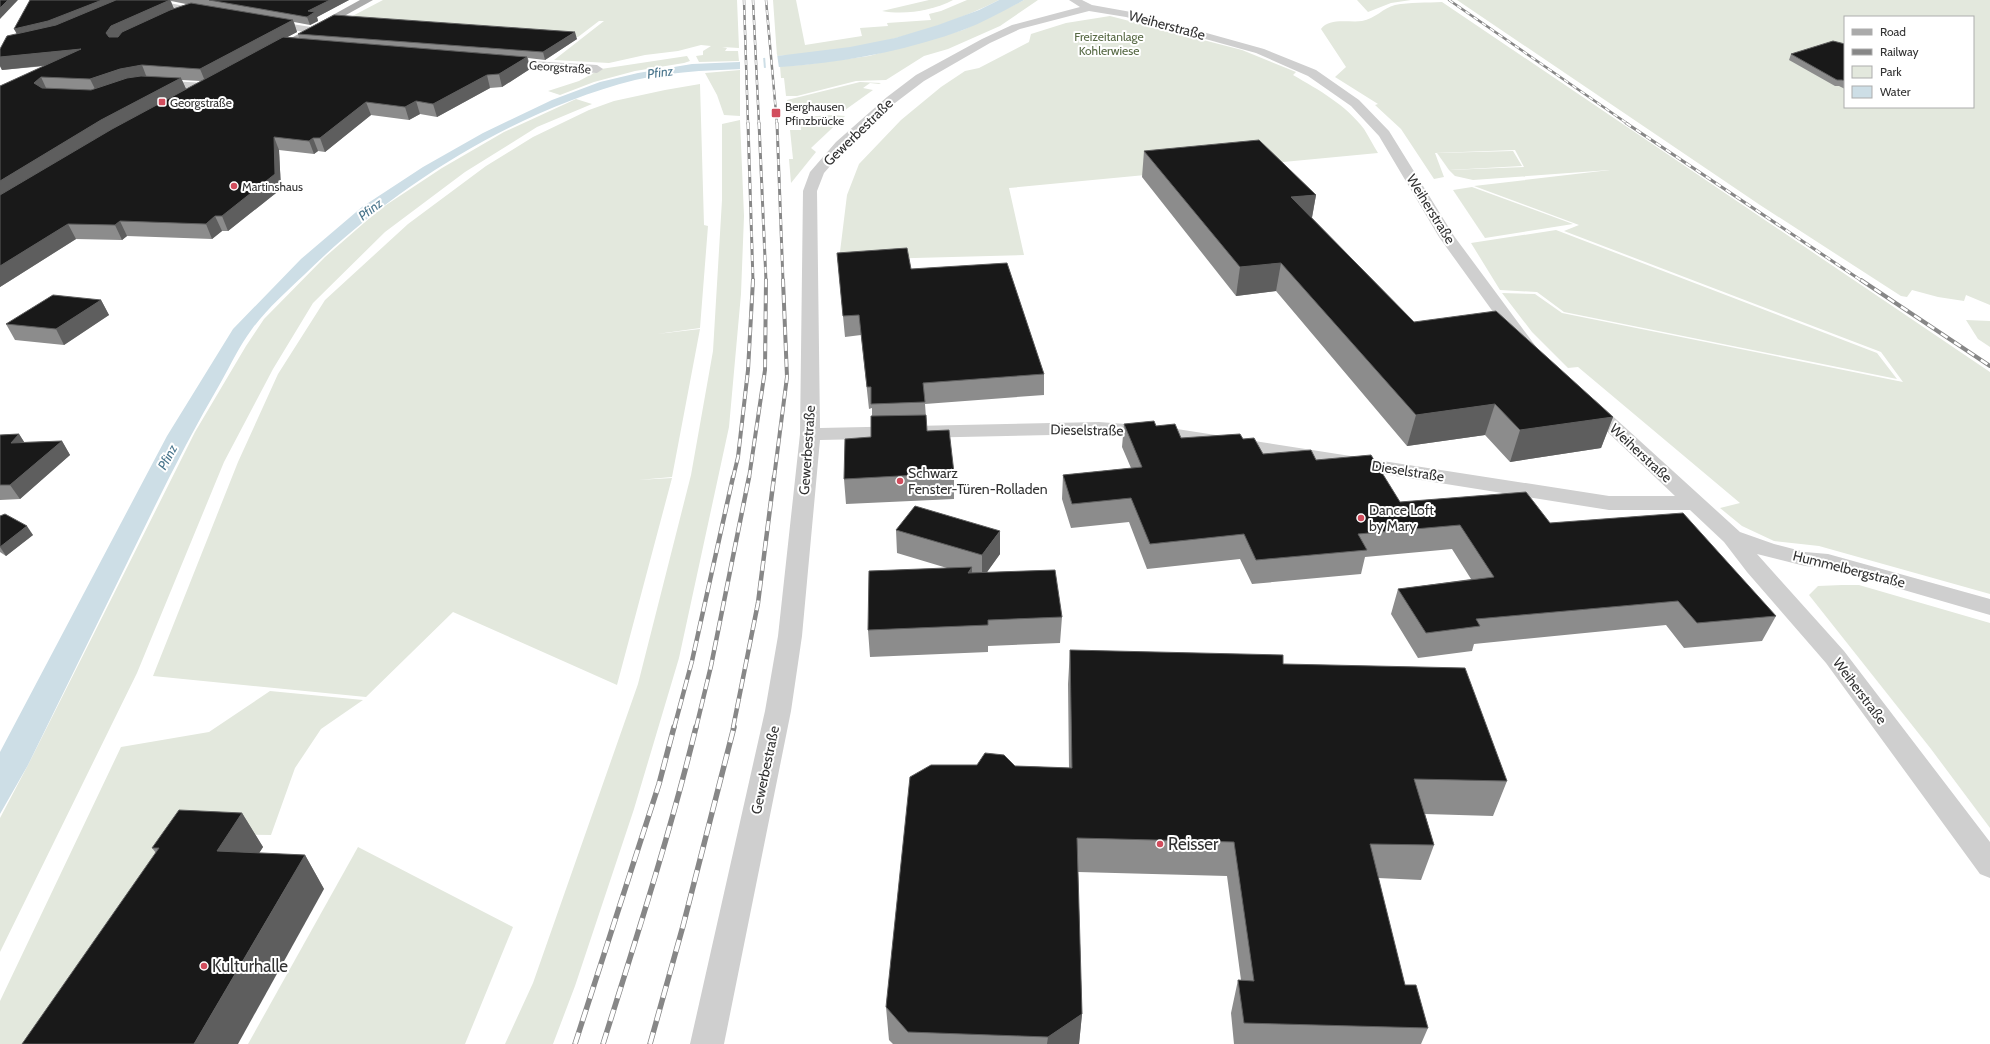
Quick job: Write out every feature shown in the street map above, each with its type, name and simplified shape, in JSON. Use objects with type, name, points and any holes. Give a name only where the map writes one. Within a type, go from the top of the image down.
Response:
[{"type":"main road","points":[[261,57],[368,0]]},
{"type":"main road","points":[[185,98],[210,84]]},
{"type":"street","points":[[126,5],[138,0],[215,14]]},
{"type":"street","points":[[160,4],[173,0]]},
{"type":"street","name":"Weiherstraße","points":[[1082,4],[1134,16],[1260,51],[1312,73],[1356,103],[1384,134],[1448,237],[1528,349],[1540,359]]},
{"type":"street","name":"Gewerbestraße","points":[[707,1044],[778,711],[790,636],[810,434],[810,191],[817,172],[841,145],[891,100],[943,64],[1016,27],[1082,4]]},
{"type":"street","points":[[170,18],[192,10]]},
{"type":"street","points":[[252,20],[311,30]]},
{"type":"street","points":[[283,45],[307,47]]},
{"type":"street","name":"Georgstraße","points":[[489,62],[597,69]]},
{"type":"street","points":[[140,84],[210,84]]},
{"type":"street","name":"Weiherstraße","points":[[1574,391],[1732,537],[1755,567],[1835,657],[1990,865]]},
{"type":"street","name":"Dieselstraße","points":[[810,434],[1106,428],[1164,433],[1609,503],[1694,503]]},
{"type":"street","name":"Hummelbergstraße","points":[[1732,537],[1768,550],[1805,559],[1828,561],[1990,607]]},
{"type":"green space","points":[[383,0],[737,0],[739,48],[722,47],[727,48],[725,51],[738,51],[739,61],[699,62],[696,56],[703,55],[703,51],[711,46],[701,45],[678,51],[645,55],[609,63],[554,60],[604,21],[599,21],[578,37],[341,22]]},
{"type":"green space","points":[[773,0],[796,0],[805,45],[862,36],[860,28],[888,26],[887,23],[931,20],[929,14],[941,11],[967,0],[999,0],[947,23],[919,32],[834,50],[777,56]]},
{"type":"green space","points":[[929,0],[953,0],[936,7],[918,11],[900,13],[882,11]]},
{"type":"green space","points":[[1024,0],[1038,0],[1000,26],[948,49],[924,56],[886,80],[856,81],[797,96],[786,96],[784,78],[781,78],[780,66],[802,65],[869,56],[963,30]]},
{"type":"green space","points":[[1357,0],[1411,0],[1391,3],[1368,12]]},
{"type":"green space","points":[[1457,0],[1990,0],[1990,305],[1966,295],[1964,301],[1938,297],[1912,290],[1907,297],[1901,296],[1760,205]]},
{"type":"green space","points":[[1442,2],[1990,372],[1990,594],[1819,546],[1774,541],[1742,526],[1720,508],[1740,503],[1578,367],[1568,368],[1532,332],[1502,293],[1535,294],[1562,313],[1903,382],[1881,352],[1564,231],[1579,225],[1474,186],[1610,170],[1473,180],[1455,176],[1449,170],[1524,167],[1515,150],[1435,153],[1444,177],[1434,179],[1401,129],[1375,105],[1378,104],[1335,77],[1346,67],[1321,29],[1325,25],[1334,22],[1367,20],[1395,5]]},
{"type":"green space","name":"Freizeitanlage Kohlerwiese","points":[[1110,16],[1242,50],[1296,72],[1293,75],[1332,99],[1357,120],[1378,153],[1009,188],[1024,255],[839,260],[847,195],[859,164],[901,120],[941,87],[965,71],[979,68],[1029,42],[1031,34],[1066,23]]},
{"type":"green space","points":[[687,56],[690,61],[635,71],[594,82],[560,95],[548,91],[579,81],[601,69]]},
{"type":"green space","points":[[740,70],[740,116],[724,115],[717,95],[705,73]]},
{"type":"green space","points":[[860,82],[881,83],[870,83],[863,88],[873,90],[845,110],[788,113],[787,100]]},
{"type":"green space","points":[[700,84],[704,225],[708,226],[700,328],[657,334],[700,329],[672,477],[638,480],[672,478],[617,685],[453,612],[366,697],[153,676],[238,462],[278,374],[325,300],[408,224],[486,166],[533,137],[589,110],[614,101]]},
{"type":"green space","points":[[576,99],[592,104],[537,127],[465,172],[385,232],[313,303],[273,369],[224,462],[137,673],[0,952],[0,818],[195,432],[246,346],[264,319],[325,257],[380,209],[442,168],[504,132]]},
{"type":"green space","points":[[832,115],[845,116],[811,148],[816,152],[791,183],[789,159],[793,159],[790,130],[801,130],[800,118]]},
{"type":"green space","points":[[740,120],[744,216],[741,294],[729,427],[679,658],[634,809],[575,986],[553,1044],[505,1044],[533,983],[638,684],[691,475],[713,351],[722,200],[722,124]]},
{"type":"green space","points":[[1513,151],[1522,166],[1449,170],[1437,153]]},
{"type":"green space","points":[[1472,187],[1573,224],[1485,238],[1453,190]]},
{"type":"green space","points":[[1556,230],[1877,353],[1897,379],[1564,312],[1537,292],[1500,290],[1471,243]]},
{"type":"green space","points":[[1966,320],[1990,321],[1990,347],[1978,339]]},
{"type":"green space","points":[[1859,585],[1990,623],[1990,828],[1931,749],[1809,595],[1818,586]]},
{"type":"green space","points":[[270,691],[363,700],[321,729],[295,768],[271,835],[205,834],[32,1044],[0,1044],[0,1001],[121,747],[209,732]]},
{"type":"green space","points":[[358,847],[513,927],[465,1044],[248,1044]]},
{"type":"water","name":"Pfinz","points":[[999,0],[1024,0],[963,30],[905,48],[844,60],[804,65],[698,71],[656,76],[635,80],[589,94],[544,111],[500,132],[457,156],[415,183],[376,212],[338,243],[270,308],[252,329],[203,413],[178,460],[28,765],[0,814],[0,752],[167,436],[233,329],[301,259],[362,207],[423,167],[483,133],[552,100],[600,82],[638,73],[692,64],[739,62],[850,47],[895,38],[938,25],[979,10]]},
{"type":"pier","points":[[777,54],[779,68],[766,69],[765,56]]},
{"type":"pier","points":[[763,56],[764,69],[740,70],[740,60]]},
{"type":"building","points":[[0,0],[8,0],[0,8]]},
{"type":"building","points":[[30,0],[102,0],[48,21],[14,29]]},
{"type":"building","points":[[116,0],[170,0],[111,26],[106,33],[109,37],[118,37],[122,32],[170,10],[191,3],[293,20],[200,69],[142,65],[120,69],[90,79],[41,77],[34,83],[42,88],[91,90],[127,78],[141,76],[181,78],[101,120],[0,181],[0,86],[81,49],[0,57],[0,49],[7,36],[56,25]]},
{"type":"building","points":[[209,0],[330,0],[308,11],[315,12],[307,17]]},
{"type":"building","points":[[334,15],[575,32],[543,52],[298,34]]},
{"type":"building","points":[[283,37],[527,57],[499,74],[487,75],[433,104],[416,101],[405,107],[366,102],[320,138],[313,138],[309,141],[274,137],[275,174],[222,216],[215,216],[206,224],[120,221],[115,225],[68,224],[0,266],[0,195],[112,129]]},
{"type":"building","points":[[1833,41],[1844,44],[1844,81],[1837,80],[1791,54]]},
{"type":"building","points":[[1259,140],[1316,195],[1291,197],[1414,322],[1496,311],[1613,417],[1520,430],[1495,404],[1416,415],[1281,263],[1240,267],[1144,151]]},
{"type":"building","points":[[907,248],[911,269],[1007,263],[1044,374],[923,383],[925,402],[871,404],[871,387],[867,387],[859,315],[843,316],[837,253]]},
{"type":"building","points":[[53,295],[101,300],[56,329],[6,324]]},
{"type":"building","points":[[926,415],[927,431],[949,430],[954,473],[844,479],[845,439],[871,437],[871,416]]},
{"type":"building","points":[[1154,421],[1156,426],[1175,424],[1181,438],[1240,434],[1243,439],[1254,438],[1263,454],[1311,450],[1316,460],[1371,455],[1400,502],[1526,492],[1550,523],[1683,513],[1776,616],[1697,623],[1678,601],[1476,619],[1480,626],[1426,633],[1398,589],[1494,577],[1460,525],[1358,534],[1367,550],[1256,560],[1244,534],[1150,544],[1131,498],[1072,504],[1063,475],[1142,467],[1124,424]]},
{"type":"building","points":[[19,434],[11,443],[62,441],[10,485],[0,485],[0,435]]},
{"type":"building","points":[[915,506],[1000,531],[982,555],[896,530]]},
{"type":"building","points":[[5,514],[27,526],[0,547],[0,516]]},
{"type":"building","points":[[972,567],[968,573],[1055,570],[1062,617],[988,620],[988,625],[868,630],[869,571]]},
{"type":"building","name":"Reisser","points":[[1070,650],[1283,655],[1283,664],[1465,668],[1507,781],[1414,779],[1434,845],[1370,844],[1405,985],[1416,985],[1428,1028],[1244,1023],[1238,980],[1254,981],[1234,842],[1077,838],[1082,1014],[1048,1037],[908,1032],[886,1007],[910,777],[931,765],[977,765],[985,753],[1004,755],[1015,766],[1072,768]]},
{"type":"building","points":[[179,810],[242,813],[217,851],[305,855],[194,1044],[22,1044],[159,848],[152,848]]},
{"type":"railway","points":[[744,0],[748,124]]},
{"type":"railway","points":[[753,0],[759,124]]},
{"type":"railway","points":[[766,0],[777,124]]},
{"type":"railway","points":[[1449,0],[1628,124]]},
{"type":"railway","points":[[748,123],[753,280]]},
{"type":"railway","points":[[759,123],[766,281]]},
{"type":"railway","points":[[777,123],[783,281]]},
{"type":"railway","points":[[1626,123],[1862,281]]},
{"type":"railway","points":[[733,478],[738,457],[748,370],[753,280]]},
{"type":"railway","points":[[774,478],[787,377],[783,280]]},
{"type":"railway","points":[[1861,280],[1990,366]]},
{"type":"railway","points":[[749,478],[765,370],[766,281]]},
{"type":"railway","points":[[674,728],[692,661],[733,477]]},
{"type":"railway","points":[[696,728],[711,666],[749,477]]},
{"type":"railway","points":[[733,728],[758,603],[774,477]]},
{"type":"railway","points":[[575,1044],[659,784],[674,727]]},
{"type":"railway","points":[[603,1044],[664,847],[696,727]]},
{"type":"railway","points":[[650,1044],[683,926],[734,727]]},
{"type":"place","name":"Georgstraße","points":[[162,102]]},
{"type":"place","name":"Berghausen Pfinzbrücke","points":[[776,113]]},
{"type":"place","name":"Martinshaus","points":[[234,186]]},
{"type":"place","name":"Schwarz Fenster-Türen-Rolladen","points":[[900,481]]},
{"type":"place","name":"Dance Loft by Mary","points":[[1361,518]]},
{"type":"place","name":"Reisser","points":[[1160,844]]},
{"type":"place","name":"Kulturhalle","points":[[204,966]]}]
